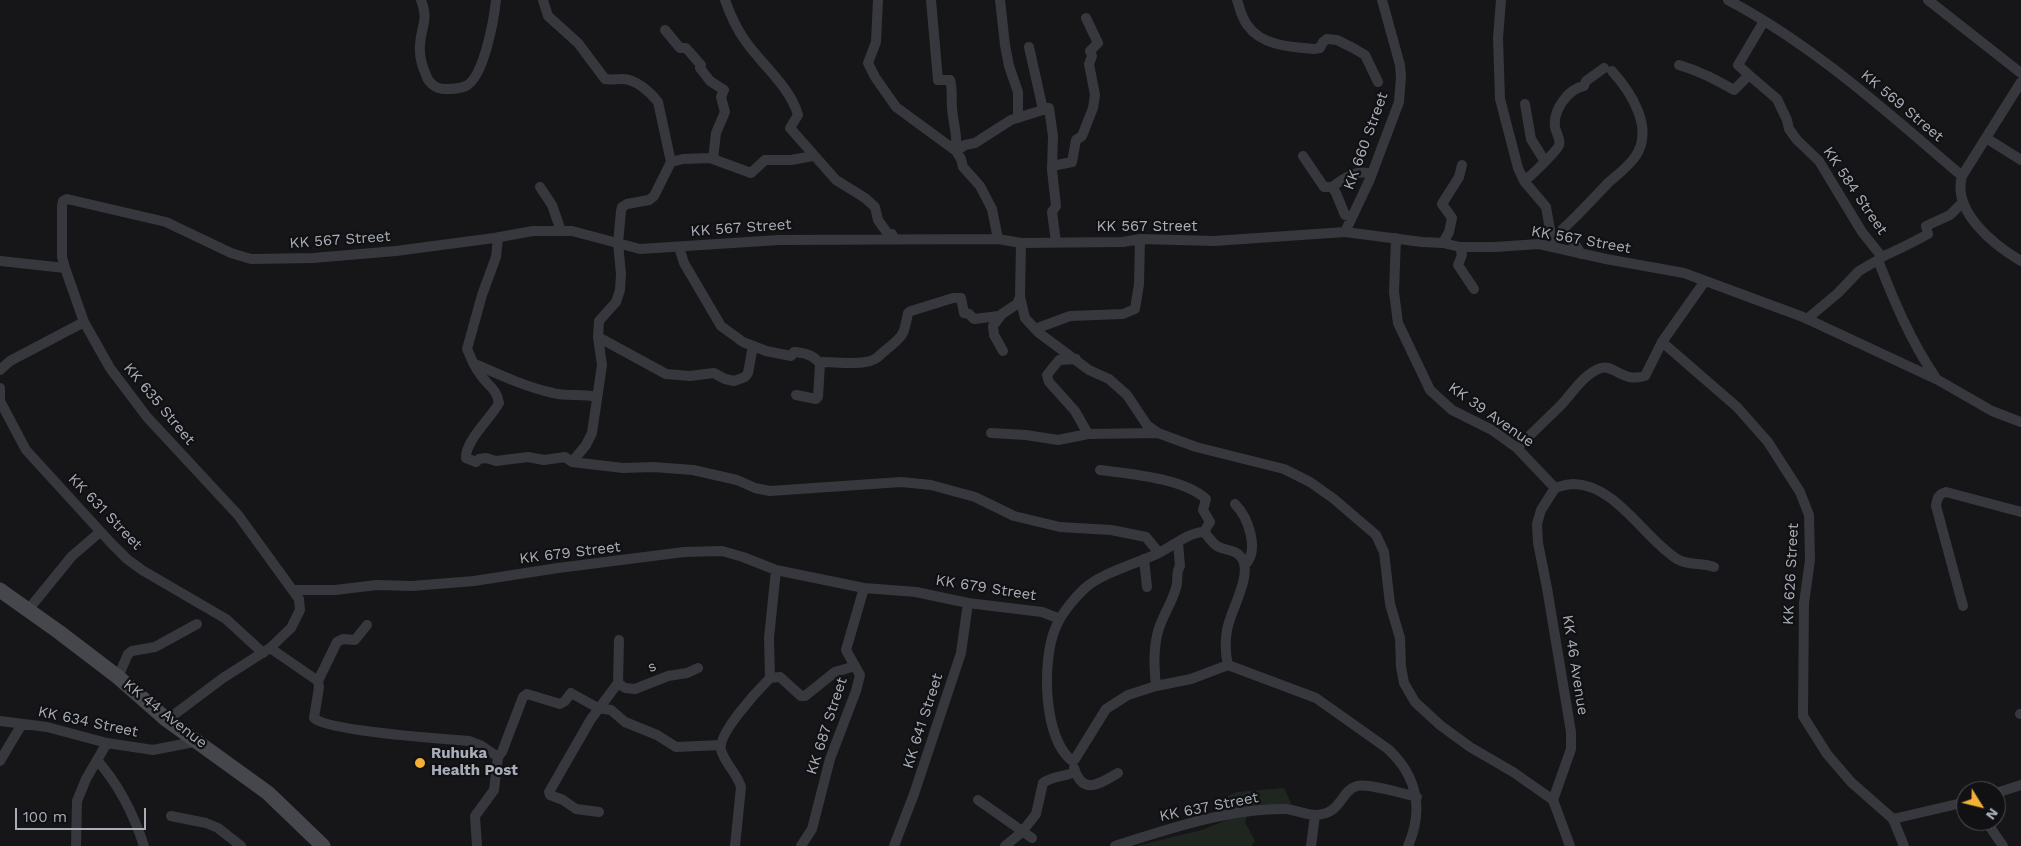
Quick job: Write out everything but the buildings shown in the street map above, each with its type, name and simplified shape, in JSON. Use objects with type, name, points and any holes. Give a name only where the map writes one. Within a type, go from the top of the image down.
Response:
[{"type":"main road","name":"KK 44 Avenue","points":[[0,590],[118,677],[168,720],[268,793],[322,846]]},
{"type":"street","points":[[421,0],[426,22],[420,43],[420,57],[426,78],[431,84],[445,90],[466,86],[471,81],[489,43],[496,0]]},
{"type":"street","points":[[543,0],[548,16],[578,43],[605,79],[623,78],[629,80],[636,83],[655,98],[658,102],[671,162],[654,196],[649,200],[627,204],[622,207],[618,243],[621,274],[620,290],[616,302],[599,321],[598,338],[602,366],[592,433],[586,445],[572,462]]},
{"type":"street","points":[[725,0],[731,18],[744,40],[777,80],[796,107],[798,115],[790,128],[836,180],[875,207],[878,220],[888,234],[892,234],[894,239]]},
{"type":"street","points":[[878,0],[876,42],[868,64],[896,107],[956,151],[963,167],[980,186],[992,209],[998,239]]},
{"type":"street","points":[[931,0],[938,80],[950,80],[957,139],[956,151]]},
{"type":"street","points":[[1000,0],[1009,66],[1018,92],[1018,118]]},
{"type":"street","points":[[1237,0],[1248,26],[1259,37],[1272,42],[1314,49],[1320,48],[1327,39],[1337,40],[1365,56],[1378,82]]},
{"type":"street","name":"KK 660 Street","points":[[1345,232],[1372,174],[1399,102],[1400,65],[1382,0]]},
{"type":"street","points":[[1501,0],[1498,38],[1500,99],[1518,168],[1524,181],[1546,207],[1548,228],[1552,241],[1550,247]]},
{"type":"street","name":"KK 569 Street","points":[[1728,0],[1795,41],[1841,75],[1962,176]]},
{"type":"street","points":[[1928,0],[2021,73]]},
{"type":"street","points":[[1052,166],[1072,162],[1076,140],[1082,136],[1093,108],[1095,96],[1089,64],[1092,56],[1090,51],[1098,43],[1086,18]]},
{"type":"street","points":[[1679,65],[1720,81],[1734,90],[1749,75],[1738,65],[1764,21]]},
{"type":"street","points":[[665,30],[680,48],[686,48],[699,60],[700,68],[710,80],[724,90],[722,98],[726,112],[716,133],[713,159]]},
{"type":"street","points":[[1029,47],[1042,105],[1044,108],[1049,108]]},
{"type":"street","points":[[1524,181],[1537,170],[1544,160],[1551,157],[1558,148],[1559,141],[1555,124],[1557,113],[1562,102],[1571,91],[1584,86],[1586,81],[1608,70],[1619,79],[1639,112],[1644,127],[1642,139],[1636,156],[1562,230],[1581,254]]},
{"type":"street","name":"KK 584 Street","points":[[1749,75],[1777,99],[1789,129],[1797,140],[1820,161],[1880,259],[1899,312],[1922,358],[1938,380]]},
{"type":"street","points":[[2021,82],[1962,176],[1959,187],[1964,209],[1986,234],[2007,253],[2021,261]]},
{"type":"street","points":[[1525,104],[1531,139],[1544,160]]},
{"type":"street","points":[[956,151],[965,145],[975,143],[1012,120],[1049,108]]},
{"type":"street","points":[[1049,108],[1053,136],[1052,166],[1056,206],[1052,212],[1052,219],[1056,242]]},
{"type":"street","points":[[1986,138],[2021,160]]},
{"type":"street","points":[[671,162],[683,159],[713,159],[752,173],[765,160],[791,160],[814,156]]},
{"type":"street","points":[[1303,156],[1324,187],[1332,187],[1344,178],[1356,174],[1365,172],[1372,174]]},
{"type":"street","points":[[1443,243],[1449,232],[1452,218],[1442,204],[1459,177],[1462,165]]},
{"type":"street","points":[[540,187],[552,205],[561,231]]},
{"type":"street","points":[[1332,187],[1345,215],[1352,217]]},
{"type":"street","name":"KK 635 Street","points":[[168,720],[223,678],[266,650],[291,628],[300,610],[299,599],[295,590],[238,515],[147,417],[110,368],[84,322],[65,268],[62,257],[63,201],[67,199],[166,222],[241,256]]},
{"type":"street","points":[[1807,319],[1838,294],[1859,271],[1928,234],[1926,226],[1950,215],[1962,203]]},
{"type":"street","name":"KK 567 Street","points":[[241,256],[269,260],[396,251],[498,238],[533,231],[572,231],[640,249],[780,240],[998,239],[1021,242],[1123,242],[1140,239],[1214,242],[1345,232],[1443,243],[1460,247],[1538,244],[1684,273],[1807,319],[1938,380],[1992,411],[2021,422]]},
{"type":"street","points":[[498,238],[496,257],[482,295],[467,349],[480,374],[493,387],[498,396],[499,403],[470,442],[466,458],[476,462],[479,459],[486,458],[496,461],[528,457],[544,460],[564,457],[572,462],[622,468],[653,467],[692,470],[736,480],[755,488],[770,491],[901,482],[931,485],[975,497],[1014,516],[1060,527],[1111,530],[1146,537],[1159,553]]},
{"type":"street","name":"KK 39 Avenue","points":[[1396,238],[1394,292],[1398,323],[1430,390],[1452,410],[1492,430],[1517,448],[1555,488]]},
{"type":"street","points":[[1036,329],[1070,316],[1123,314],[1135,309],[1139,284],[1140,239]]},
{"type":"street","points":[[1021,242],[1020,297],[1025,318],[1036,329],[1089,370],[1110,379],[1128,395],[1147,425],[1158,433],[1196,447],[1284,469],[1310,482],[1334,499],[1376,535],[1384,552],[1390,604],[1400,638],[1401,667],[1404,683],[1415,702],[1440,725],[1470,747],[1513,772],[1553,800],[1570,846]]},
{"type":"street","points":[[679,247],[684,263],[721,326],[744,342],[766,352],[791,356],[794,352],[802,353],[817,359],[820,364],[818,397],[816,399],[796,395]]},
{"type":"street","points":[[1460,247],[1462,255],[1458,265],[1474,289]]},
{"type":"street","points":[[0,260],[65,268]]},
{"type":"street","points":[[1517,448],[1586,377],[1600,368],[1607,367],[1626,377],[1637,378],[1645,376],[1662,342],[1705,281]]},
{"type":"street","points":[[820,364],[823,362],[869,361],[876,359],[901,338],[908,313],[953,298],[960,298],[964,313],[970,314],[974,319],[999,316],[1018,304],[1020,297]]},
{"type":"street","points":[[999,316],[993,326],[994,335],[1003,351]]},
{"type":"street","points":[[0,370],[10,361],[84,322]]},
{"type":"street","points":[[598,338],[666,374],[680,376],[714,373],[734,381],[745,377],[748,373],[753,346]]},
{"type":"street","name":"KK 626 Street","points":[[1662,342],[1737,407],[1768,442],[1800,492],[1809,515],[1810,560],[1804,603],[1803,716],[1827,754],[1851,782],[1892,819]]},
{"type":"street","points":[[1076,359],[1059,360],[1047,375],[1049,382],[1075,411],[1088,434]]},
{"type":"street","points":[[474,364],[509,379],[555,394],[587,394],[596,397]]},
{"type":"street","name":"KK 631 Street","points":[[0,388],[0,401],[26,450],[127,560],[226,619],[266,650],[318,681]]},
{"type":"street","points":[[991,433],[1026,435],[1058,440],[1088,434],[1158,433]]},
{"type":"street","points":[[1100,470],[1151,476],[1198,492],[1206,499],[1203,510],[1210,522],[1204,532]]},
{"type":"street","points":[[1555,488],[1572,484],[1586,486],[1601,492],[1619,505],[1666,551],[1680,561],[1708,564],[1714,568]]},
{"type":"street","name":"KK 46 Avenue","points":[[1553,800],[1571,749],[1568,704],[1538,543],[1538,524],[1541,510],[1555,488]]},
{"type":"street","points":[[1963,606],[1936,506],[1938,498],[1946,492],[2021,512]]},
{"type":"street","points":[[1235,504],[1240,509],[1251,536],[1252,550],[1250,558],[1245,565]]},
{"type":"street","points":[[28,610],[72,556],[100,532]]},
{"type":"street","points":[[1118,773],[1090,786],[1085,785],[1077,778],[1069,758],[1051,725],[1047,694],[1047,666],[1049,647],[1055,628],[1084,589],[1092,583],[1159,553],[1196,533],[1204,532]]},
{"type":"street","points":[[1204,532],[1216,545],[1226,550],[1235,551],[1245,565],[1245,575],[1227,629],[1225,648],[1228,664]]},
{"type":"street","points":[[1156,686],[1154,660],[1156,643],[1159,628],[1177,586],[1177,572],[1180,566],[1178,543]]},
{"type":"street","name":"KK 679 Street","points":[[295,590],[335,590],[377,585],[412,586],[474,581],[684,552],[722,552],[743,557],[776,570],[864,588],[916,592],[968,603],[1042,612],[1060,619]]},
{"type":"street","points":[[1144,559],[1147,587]]},
{"type":"street","points":[[770,678],[769,638],[776,570]]},
{"type":"street","name":"KK 687 Street","points":[[801,846],[812,829],[830,759],[856,691],[860,675],[846,650],[864,588]]},
{"type":"street","name":"KK 641 Street","points":[[894,846],[914,794],[961,653],[968,603]]},
{"type":"street","points":[[118,677],[128,654],[132,651],[155,647],[197,624]]},
{"type":"street","points":[[367,625],[355,640],[342,638],[337,642],[318,681],[319,687],[314,718],[316,721],[384,734],[469,741],[498,757]]},
{"type":"street","points":[[599,812],[576,809],[563,800],[550,795],[549,792],[598,708],[618,683],[619,640]]},
{"type":"street","points":[[1069,758],[1075,759],[1106,709],[1128,695],[1156,686],[1191,679],[1228,664],[1316,698],[1388,749],[1397,758],[1407,773],[1417,797],[1416,822],[1408,846]]},
{"type":"street","points":[[736,846],[741,787],[739,779],[724,758],[721,745],[723,736],[770,678],[780,677],[801,696],[805,696],[835,672],[855,666]]},
{"type":"street","name":"s","points":[[618,683],[626,688],[635,689],[668,676],[698,668]]},
{"type":"street","points":[[477,846],[475,816],[494,790],[498,757],[502,752],[523,697],[527,694],[560,704],[571,693],[598,708],[611,710],[625,722],[657,735],[676,746],[721,745]]},
{"type":"street","name":"KK 634 Street","points":[[0,721],[46,727],[107,743],[154,750],[199,741]]},
{"type":"street","points":[[0,762],[22,724]]},
{"type":"street","points":[[76,846],[77,802],[86,779],[107,743]]},
{"type":"street","points":[[97,760],[109,774],[131,812],[144,846]]},
{"type":"street","points":[[1005,846],[1022,832],[1036,814],[1043,783],[1050,778],[1066,776],[1075,772]]},
{"type":"street","points":[[1311,846],[1315,815],[1331,811],[1356,786],[1365,785],[1417,797]]},
{"type":"street","points":[[2006,790],[2021,785]]},
{"type":"street","points":[[978,800],[1032,838]]},
{"type":"street","points":[[1904,846],[1892,819],[1956,804]]},
{"type":"street","name":"KK 637 Street","points":[[1115,846],[1160,832],[1226,816],[1257,811],[1287,809],[1315,815]]},
{"type":"street","points":[[172,816],[206,823],[218,828],[241,846]]},
{"type":"street","points":[[1993,831],[2003,846]]},
{"type":"shaded area","points":[[1284,788],[1291,803],[1289,811],[1248,814],[1245,822],[1255,841],[1251,846],[1136,846],[1202,830],[1234,817],[1228,803],[1228,796],[1237,792]]},
{"type":"place","name":"Ruhuka Health Post","points":[[420,763]]}]
